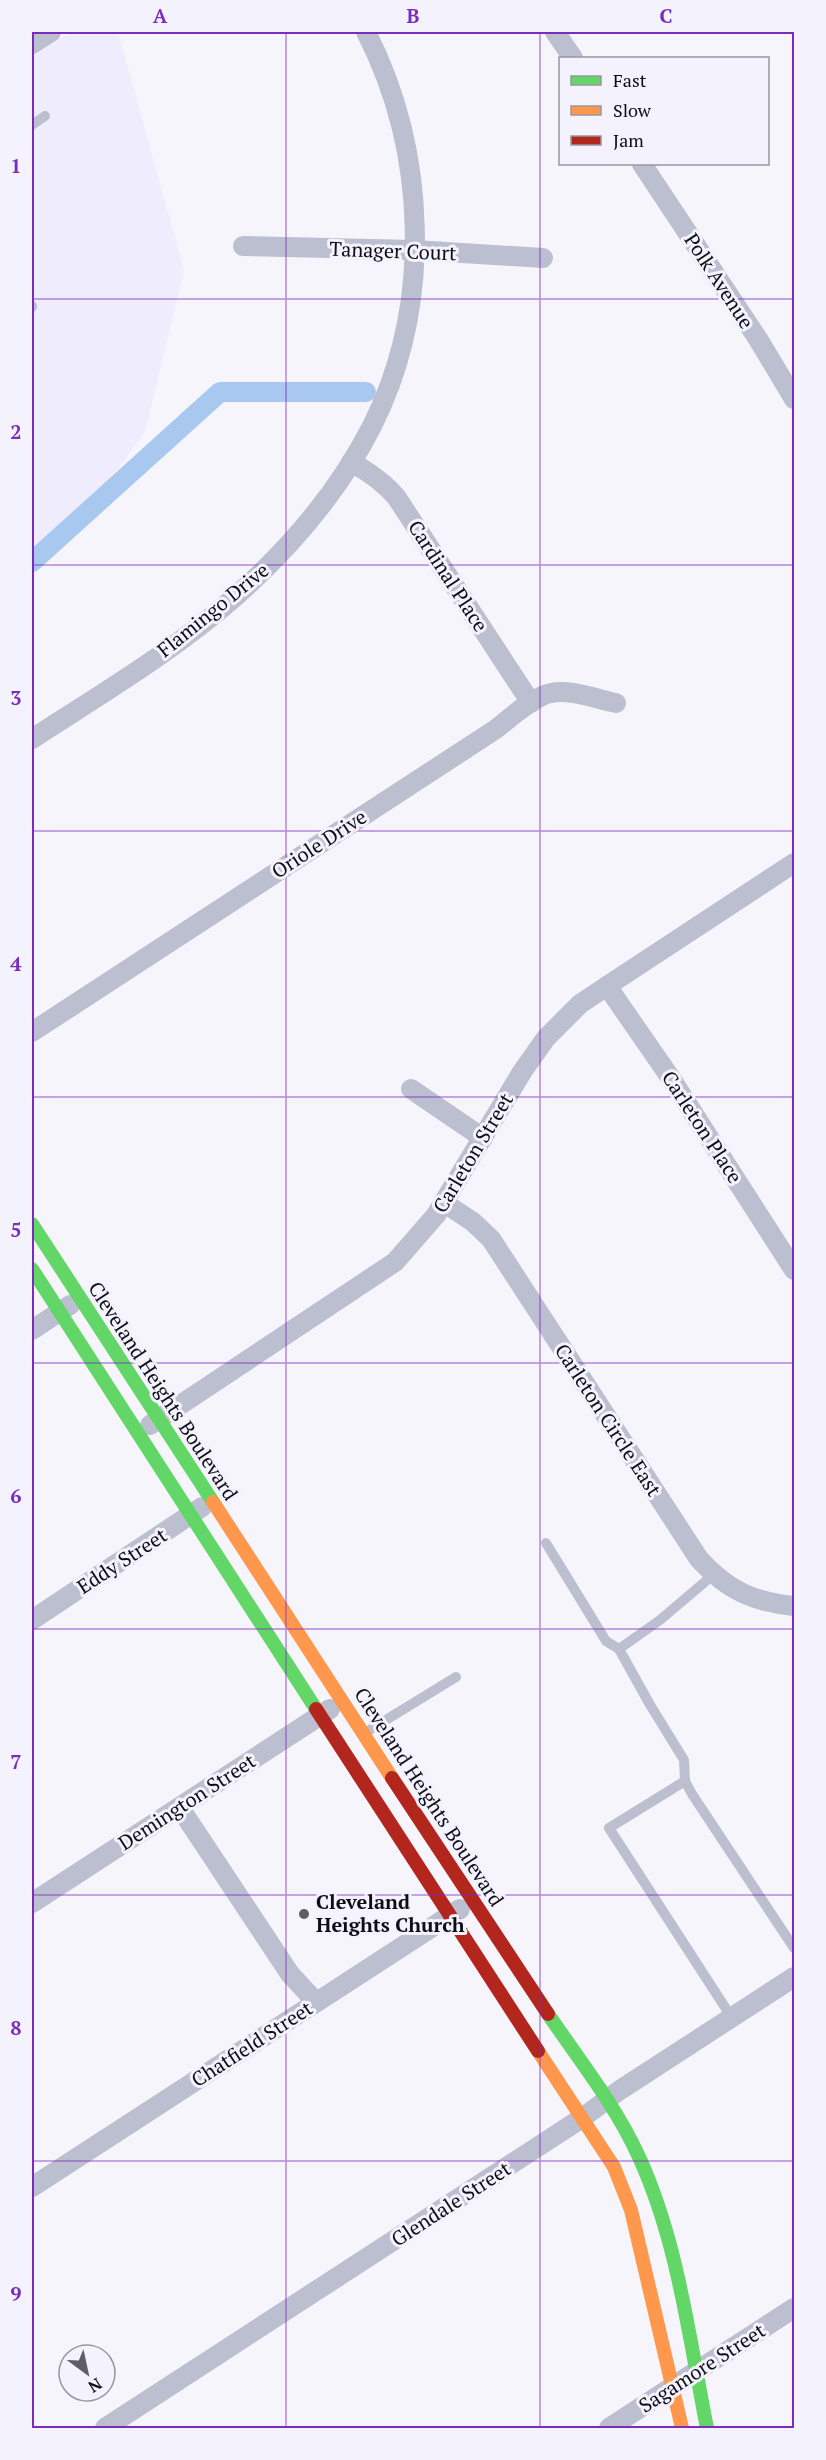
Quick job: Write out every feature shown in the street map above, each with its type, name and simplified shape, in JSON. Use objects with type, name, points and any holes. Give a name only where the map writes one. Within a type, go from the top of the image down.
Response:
[{"type":"street","points":[[32,44],[51,32]]},
{"type":"street","name":"Flamingo Drive","points":[[32,739],[135,672],[236,597],[297,535],[325,501],[372,426],[397,360],[409,313],[414,250],[412,180],[404,139],[382,66],[366,32]]},
{"type":"street","points":[[555,32],[572,57]]},
{"type":"street","name":"Polk Avenue","points":[[643,165],[795,399]]},
{"type":"street","name":"Tanager Court","points":[[243,246],[414,250],[543,258]]},
{"type":"street","name":"Cardinal Place","points":[[351,462],[380,480],[397,498],[531,703]]},
{"type":"street","name":"Oriole Drive","points":[[32,1032],[496,729],[531,703],[550,693],[574,694],[616,703]]},
{"type":"street","name":"Carleton Street","points":[[139,1432],[395,1262],[436,1215],[522,1072],[546,1038],[580,1004],[795,863]]},
{"type":"street","name":"Carleton Place","points":[[607,986],[670,1077],[795,1270]]},
{"type":"street","points":[[411,1089],[483,1138]]},
{"type":"street","name":"Carleton Circle East","points":[[442,1202],[473,1222],[491,1239],[699,1559],[713,1575],[742,1594],[771,1603],[795,1606]]},
{"type":"street","name":"Cleveland Heights Boulevard","points":[[32,1224],[342,1701],[352,1741],[449,1915],[614,2167],[631,2210],[682,2428]]},
{"type":"street","name":"Cleveland Heights Boulevard","points":[[32,1269],[139,1432],[319,1716],[352,1741],[472,1901],[606,2100],[639,2154],[658,2202],[707,2428]]},
{"type":"street","points":[[32,1330],[81,1300]]},
{"type":"street","name":"Eddy Street","points":[[32,1620],[211,1501]]},
{"type":"street","name":"Demington Street","points":[[32,1903],[342,1701]]},
{"type":"street","points":[[180,1808],[290,1974],[316,2002]]},
{"type":"street","name":"Chatfield Street","points":[[32,2187],[472,1901]]},
{"type":"street","name":"Glendale Street","points":[[105,2428],[795,1977]]},
{"type":"street","name":"Sagamore Street","points":[[609,2428],[795,2308]]},
{"type":"lane","points":[[32,125],[45,116]]},
{"type":"lane","points":[[546,1543],[606,1641],[619,1649],[684,1760],[686,1780],[692,1794],[795,1948]]},
{"type":"lane","points":[[619,1649],[660,1620],[713,1575]]},
{"type":"lane","points":[[352,1741],[456,1677]]},
{"type":"lane","points":[[686,1780],[609,1828],[732,2018]]},
{"type":"shaded area","points":[[71,32],[118,32],[184,270],[145,432],[67,536],[32,565],[32,57]]},
{"type":"waterway","points":[[32,562],[220,392],[366,392]]},
{"type":"traffic: fast","points":[[32,1224],[213,1502]]},
{"type":"traffic: fast","points":[[32,1269],[316,1709]]},
{"type":"traffic: fast","points":[[548,2014],[620,2120],[652,2189],[673,2256],[707,2428]]},
{"type":"traffic: slow","points":[[213,1502],[392,1778]]},
{"type":"traffic: slow","points":[[538,2051],[614,2167],[631,2210],[682,2428]]},
{"type":"traffic: jam","points":[[316,1709],[538,2051]]},
{"type":"traffic: jam","points":[[392,1778],[548,2014]]},
{"type":"place","name":"Cleveland Heights Church","points":[[304,1914]]}]
